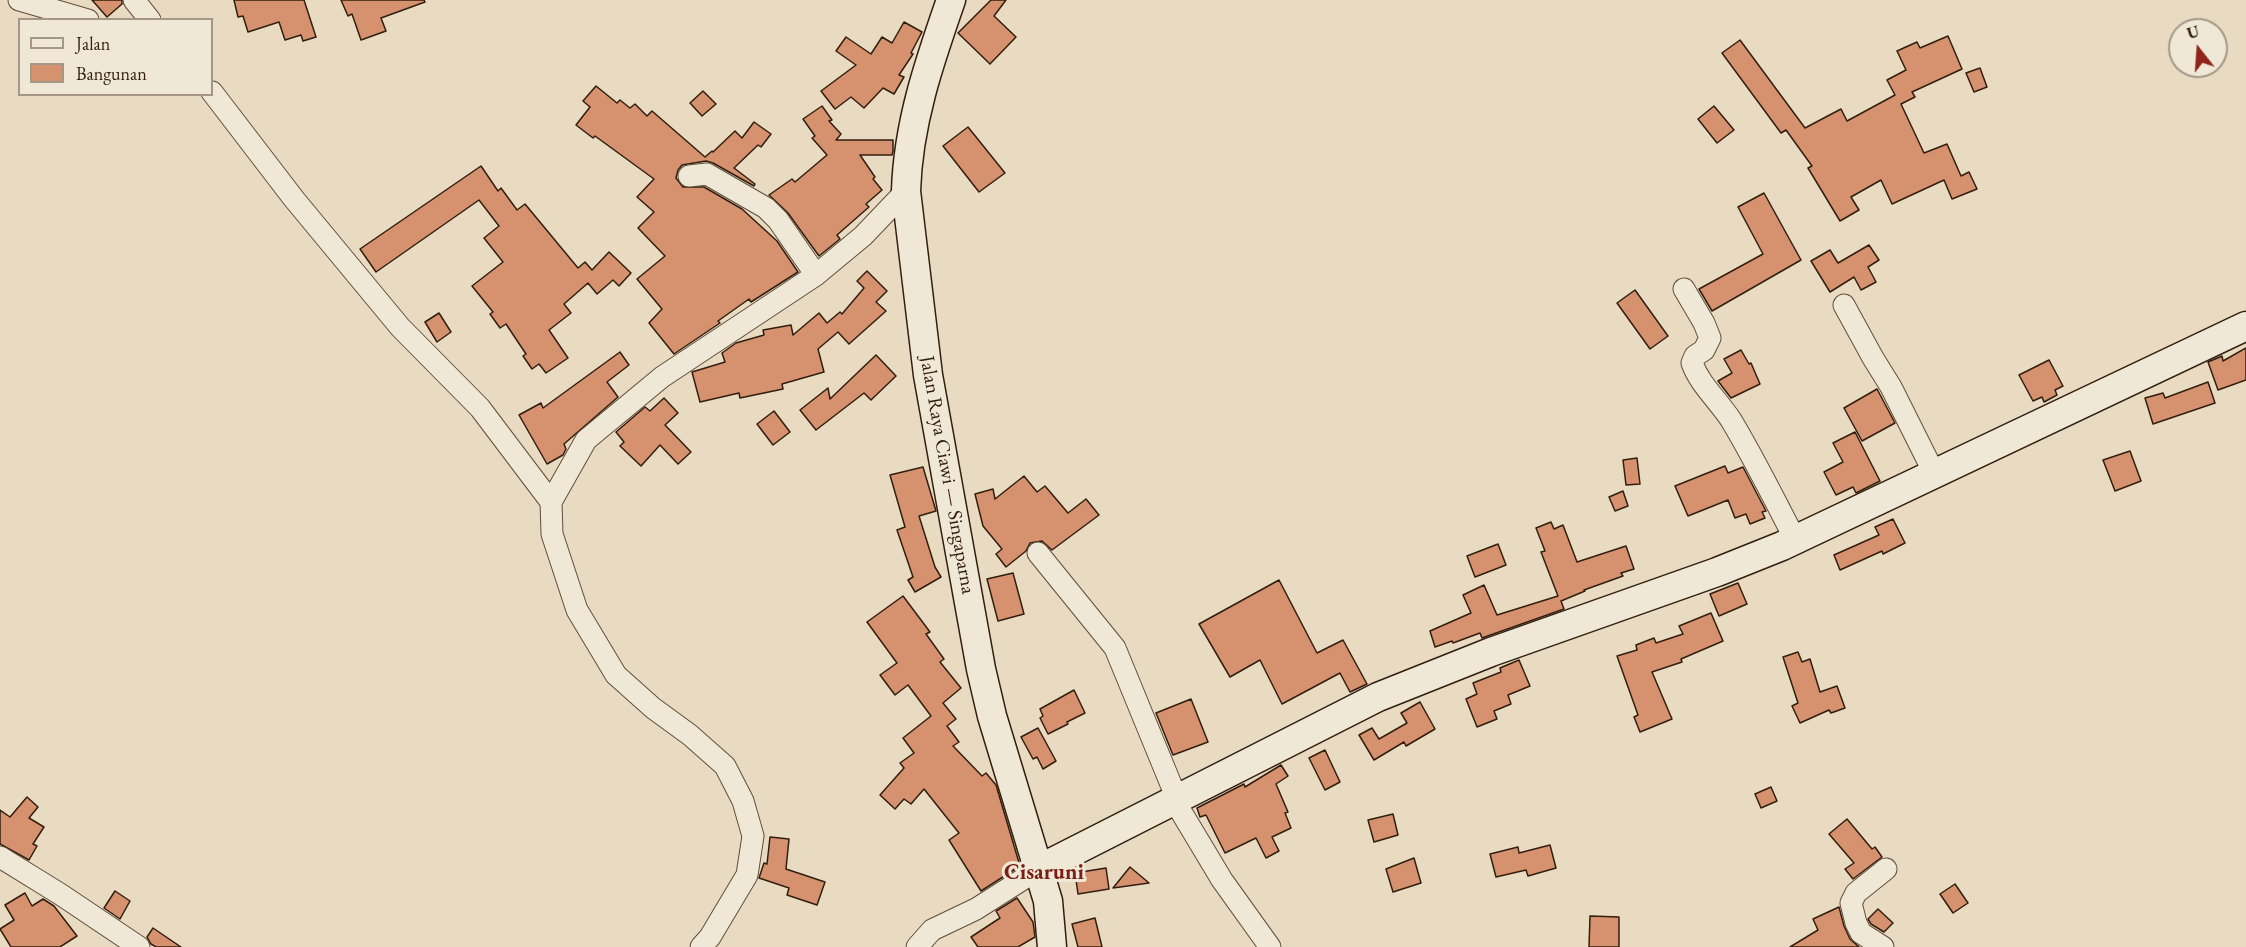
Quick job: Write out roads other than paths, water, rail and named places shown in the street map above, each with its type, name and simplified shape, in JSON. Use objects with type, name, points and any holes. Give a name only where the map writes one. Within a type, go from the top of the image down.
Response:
[{"type":"street","points":[[19,0],[81,18]]},
{"type":"street","points":[[134,0],[148,18]]},
{"type":"street","name":"Jalan Raya Ciawi — Singaparna","points":[[951,0],[926,71],[913,124],[907,164],[906,191],[928,375],[981,669],[992,716],[1039,869],[1047,901],[1052,947]]},
{"type":"street","points":[[213,93],[294,199],[400,327],[480,408],[551,502]]},
{"type":"street","points":[[689,176],[707,174],[766,208],[778,220],[816,275]]},
{"type":"street","points":[[701,947],[710,937],[747,875],[753,836],[743,801],[725,766],[616,675],[577,610],[552,534],[551,502],[586,440],[662,376],[816,275],[863,236],[906,191]]},
{"type":"street","points":[[1684,289],[1710,338],[1704,350],[1695,356],[1692,363],[1697,377],[1729,418],[1754,460],[1795,539]]},
{"type":"street","points":[[1844,305],[1891,387],[1934,472]]},
{"type":"street","points":[[917,947],[933,930],[976,909],[1039,869],[1378,697],[1491,652],[1717,572],[1795,539],[2246,326]]},
{"type":"street","points":[[1038,554],[1115,648],[1176,799],[1222,880],[1270,947]]},
{"type":"street","points":[[0,857],[139,947]]},
{"type":"street","points":[[1883,947],[1861,933],[1851,903],[1856,892],[1886,869]]},
{"type":"district","name":"Cisaruni","points":[[1044,873]]}]
